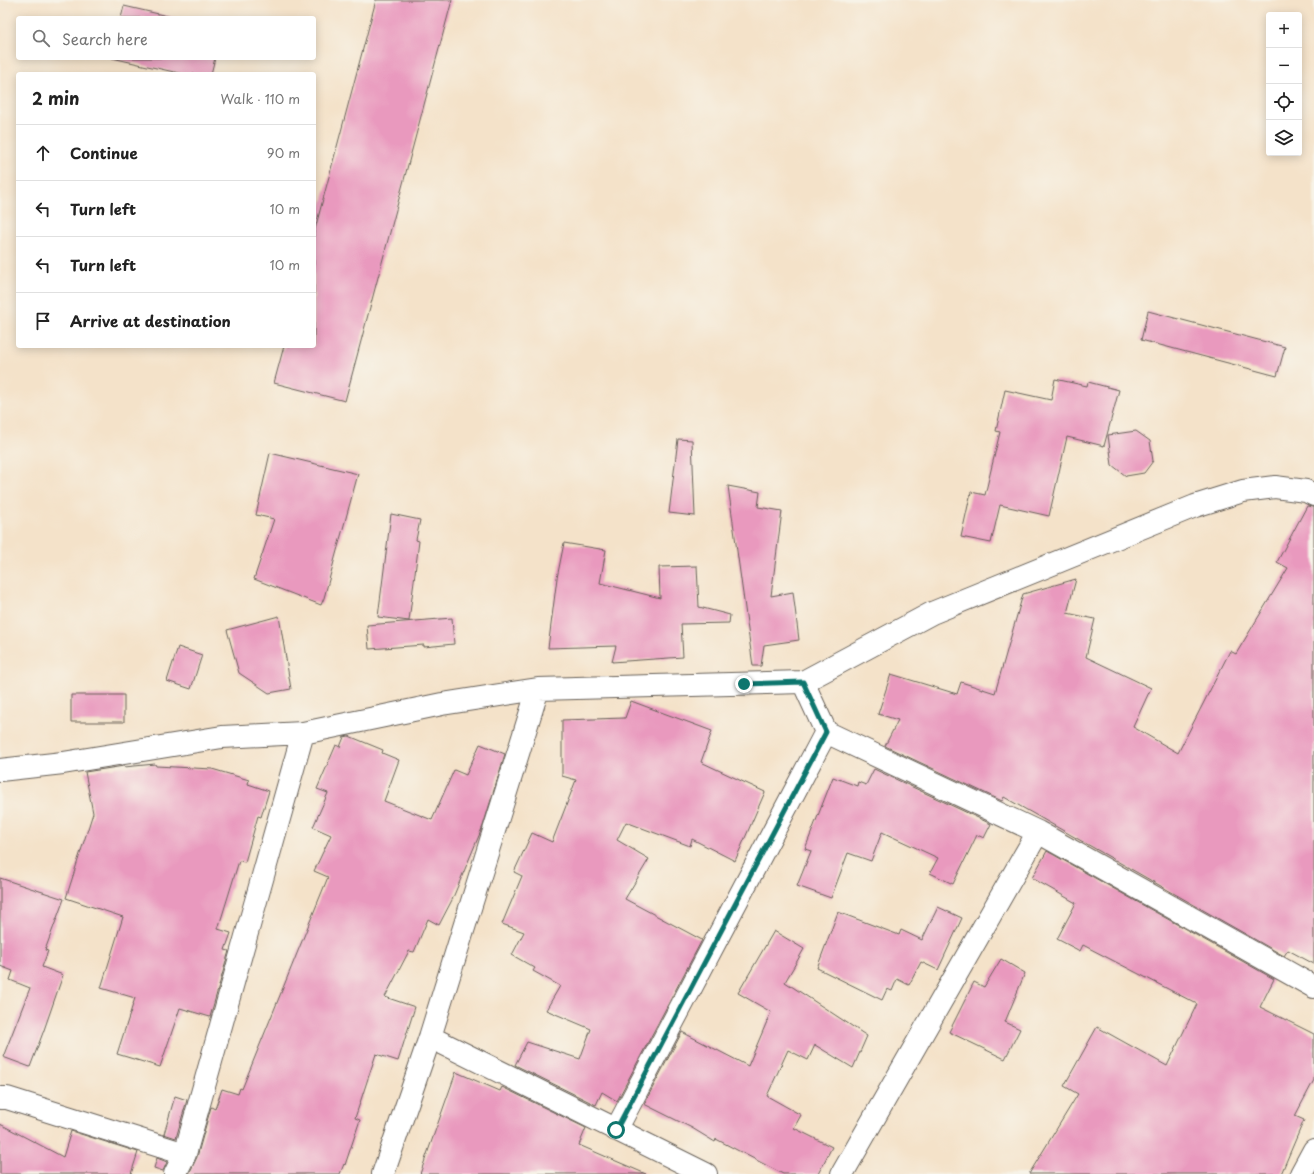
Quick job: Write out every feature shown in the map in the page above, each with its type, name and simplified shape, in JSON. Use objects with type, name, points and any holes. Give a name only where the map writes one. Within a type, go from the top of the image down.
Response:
[{"type":"street","points":[[0,770],[63,763],[222,737],[303,733],[442,704],[538,689],[803,682],[932,613],[1195,506],[1243,491],[1275,487],[1306,491],[1314,495]]},
{"type":"street","points":[[803,682],[826,732],[1038,832],[1314,987]]},
{"type":"street","points":[[383,1174],[430,1037],[538,689]]},
{"type":"street","points":[[616,1130],[826,732]]},
{"type":"street","points":[[175,1174],[185,1154],[303,733]]},
{"type":"street","points":[[842,1174],[1038,832]]},
{"type":"street","points":[[430,1037],[706,1174]]},
{"type":"street","points":[[0,1098],[6,1098],[185,1154]]},
{"type":"street","points":[[1301,1174],[1314,1150]]},
{"type":"building","points":[[376,0],[452,0],[345,401],[274,383],[283,348],[316,348],[316,225]]},
{"type":"building","points":[[124,6],[167,16],[122,16]]},
{"type":"building","points":[[121,60],[214,60],[212,72],[174,72]]},
{"type":"building","points":[[1148,311],[1285,347],[1277,376],[1141,340]]},
{"type":"building","points":[[1055,379],[1087,386],[1088,382],[1119,390],[1104,446],[1067,437],[1049,516],[1000,505],[991,543],[961,537],[971,492],[985,495],[1000,432],[996,431],[1005,390],[1051,400]]},
{"type":"building","points":[[1136,431],[1150,441],[1153,461],[1144,473],[1126,476],[1112,465],[1108,435]]},
{"type":"building","points":[[678,439],[692,440],[695,516],[669,513]]},
{"type":"building","points":[[270,453],[358,474],[321,605],[254,579],[274,519],[256,515]]},
{"type":"building","points":[[728,486],[760,492],[758,507],[782,511],[771,596],[793,592],[799,640],[764,645],[761,666],[753,666]]},
{"type":"building","points":[[1307,506],[1314,507],[1314,964],[1288,950],[1284,956],[1004,797],[1002,801],[885,746],[898,720],[878,714],[891,674],[957,694],[961,682],[995,693],[1023,594],[1076,579],[1067,613],[1095,619],[1086,657],[1151,688],[1133,727],[1178,753],[1230,651],[1236,654],[1288,568],[1277,562]]},
{"type":"building","points":[[391,514],[420,520],[416,540],[419,541],[409,621],[378,617]]},
{"type":"building","points":[[564,543],[606,550],[600,583],[660,598],[659,567],[697,566],[699,607],[730,615],[729,623],[681,624],[683,657],[612,662],[616,646],[548,648],[557,578]]},
{"type":"building","points":[[279,616],[291,689],[269,693],[239,673],[227,630]]},
{"type":"building","points":[[452,618],[454,644],[424,647],[424,645],[369,649],[367,625]]},
{"type":"building","points":[[178,647],[202,655],[191,689],[167,681]]},
{"type":"building","points":[[71,695],[124,695],[124,722],[71,722]]},
{"type":"building","points":[[631,701],[712,731],[701,762],[765,792],[735,861],[692,839],[690,846],[626,822],[617,840],[649,859],[625,899],[702,940],[617,1101],[602,1092],[596,1105],[515,1065],[527,1042],[580,1059],[591,1029],[546,1010],[560,986],[533,971],[535,968],[512,955],[524,932],[502,924],[522,876],[514,872],[532,833],[552,842],[576,780],[562,776],[562,720],[625,718]]},
{"type":"building","points":[[349,736],[383,750],[382,753],[399,760],[384,801],[432,820],[454,770],[466,775],[480,744],[505,754],[483,826],[452,900],[439,925],[428,919],[414,952],[409,951],[385,997],[415,1007],[398,1061],[376,1054],[355,1118],[360,1120],[345,1165],[344,1164],[340,1174],[189,1174],[197,1157],[211,1107],[215,1109],[222,1089],[238,1094],[240,1088],[242,1089],[328,877],[314,871],[331,835],[313,827],[328,793],[317,789],[336,745],[340,747],[344,737]]},
{"type":"building","points":[[155,764],[156,766],[212,769],[249,780],[248,784],[269,791],[261,817],[258,816],[245,862],[239,861],[218,929],[231,933],[225,950],[229,951],[210,1017],[180,1008],[160,1067],[117,1054],[135,998],[101,988],[123,917],[66,898],[93,813],[85,772],[124,766]]},
{"type":"building","points":[[874,769],[991,824],[984,838],[977,835],[953,884],[930,873],[938,858],[882,832],[871,861],[848,853],[831,898],[797,886],[811,851],[805,849],[833,777],[857,786],[858,782],[866,785]]},
{"type":"building","points":[[1047,851],[1274,979],[1260,1007],[1314,1034],[1314,1080],[1295,1116],[1304,1120],[1281,1174],[1029,1174],[1078,1094],[1064,1086],[1097,1027],[1167,1066],[1197,1004],[1083,945],[1080,951],[1057,939],[1076,903],[1032,878]]},
{"type":"building","points":[[0,878],[64,899],[45,950],[48,951],[42,967],[63,975],[30,1067],[3,1057],[30,988],[10,980],[13,971],[0,966]]},
{"type":"building","points":[[938,907],[962,918],[938,970],[921,962],[909,985],[897,979],[892,991],[887,989],[882,1000],[817,968],[838,912],[899,935],[901,930],[922,940]]},
{"type":"building","points":[[774,931],[804,949],[785,982],[867,1036],[853,1068],[815,1045],[808,1060],[788,1050],[767,1096],[801,1115],[794,1128],[832,1147],[818,1174],[783,1174],[716,1139],[715,1142],[692,1128],[644,1104],[682,1032],[748,1066],[771,1012],[738,993]]},
{"type":"building","points":[[1001,959],[1025,973],[1005,1022],[1020,1029],[1005,1059],[949,1032],[974,982],[984,987]]},
{"type":"building","points":[[456,1072],[500,1091],[502,1087],[586,1128],[579,1145],[646,1174],[420,1174]]},
{"type":"building","points":[[175,1096],[187,1100],[176,1138],[164,1134]]},
{"type":"building","points":[[0,1124],[63,1157],[71,1131],[138,1152],[131,1174],[0,1174]]},
{"type":"building","points":[[157,1158],[167,1162],[163,1171],[154,1168]]},
{"type":"route","points":[[616,1130],[826,732],[803,682],[744,684]]}]
